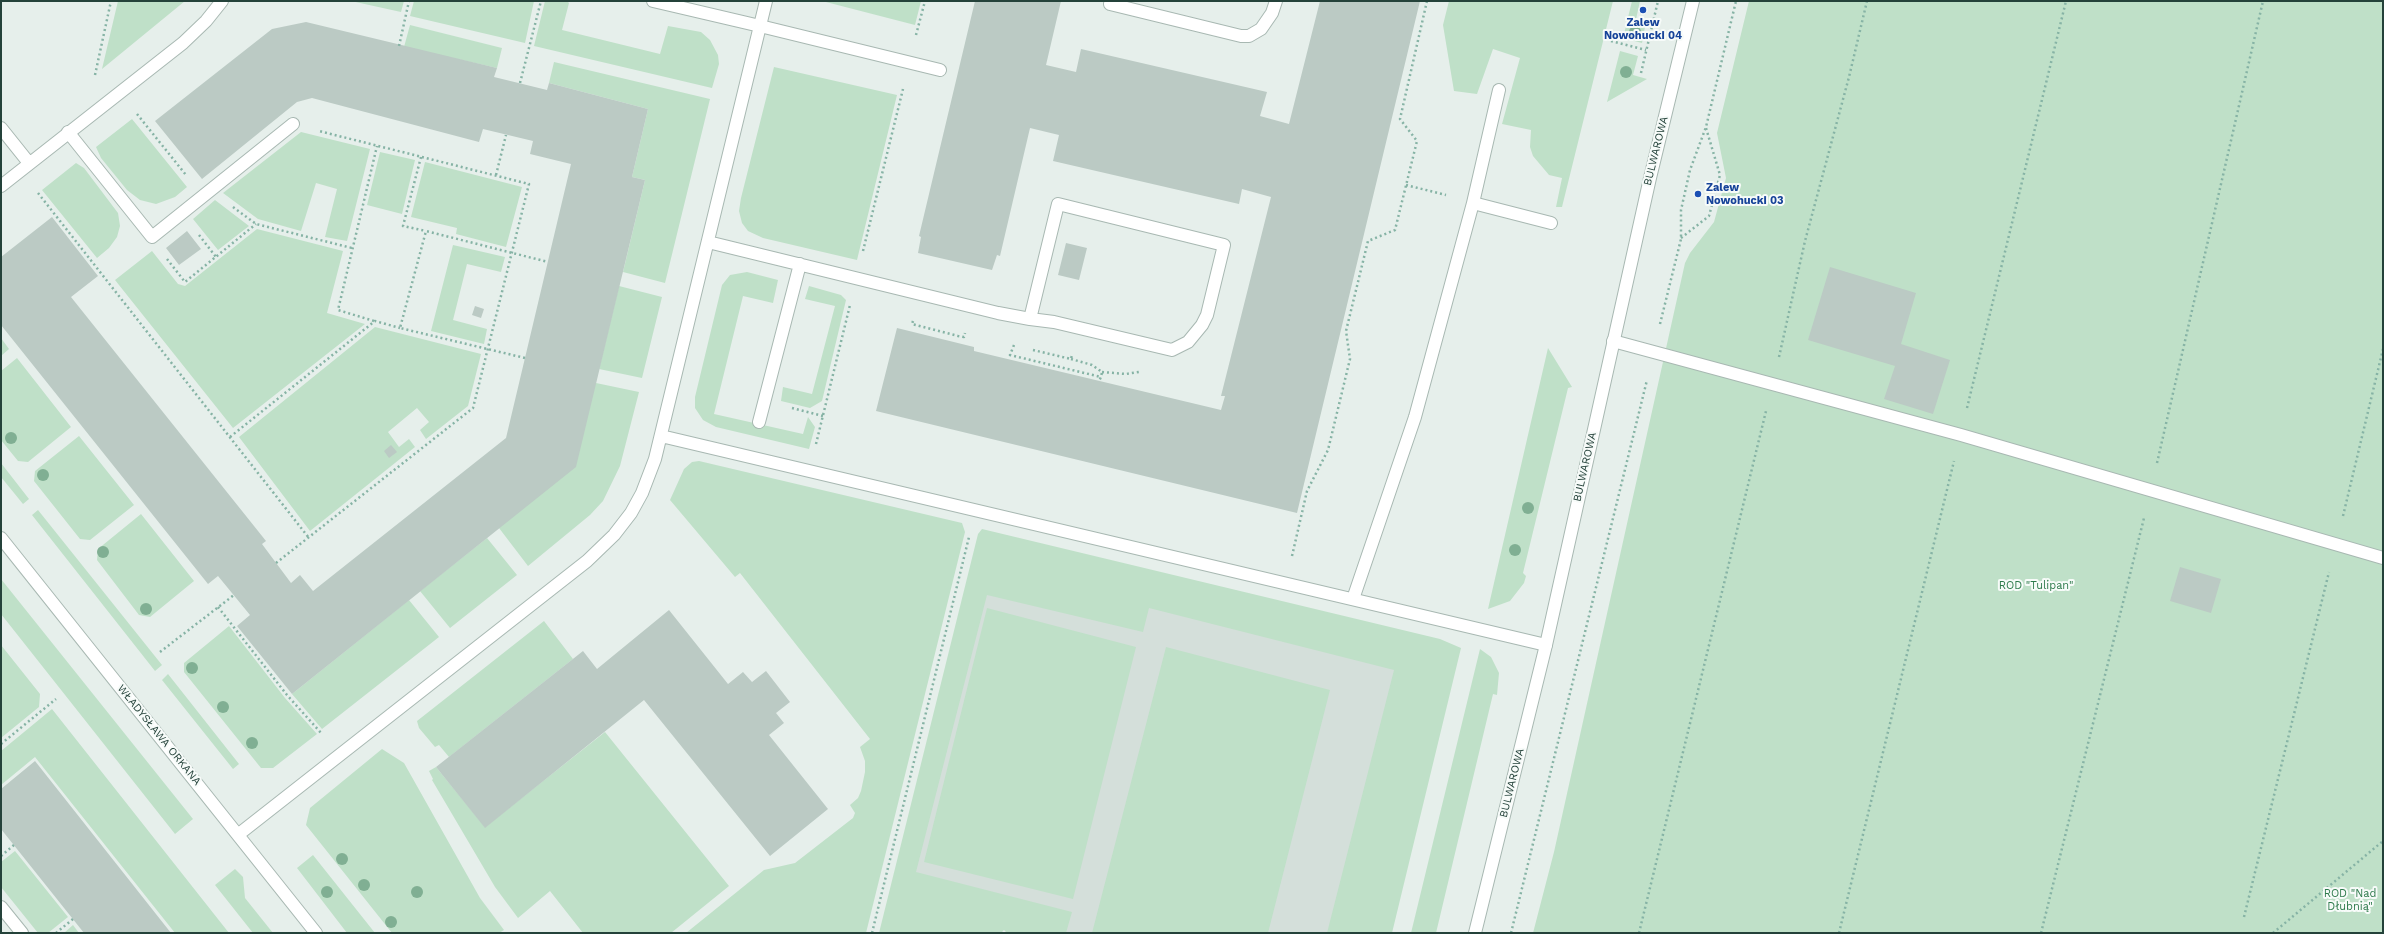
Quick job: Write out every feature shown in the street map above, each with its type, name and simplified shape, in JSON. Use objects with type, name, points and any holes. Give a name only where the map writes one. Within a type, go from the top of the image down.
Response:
[{"type":"street","points":[[1,186],[183,43],[206,21],[222,1]]},
{"type":"street","points":[[653,1],[940,70]]},
{"type":"street","points":[[239,834],[602,548],[623,524],[642,493],[650,475],[661,436],[766,1]]},
{"type":"street","points":[[1111,1],[1110,4],[1241,36],[1249,36],[1261,29],[1272,13],[1276,1]]},
{"type":"street","name":"BULWAROWA","points":[[1475,933],[1546,645],[1613,340],[1693,1]]},
{"type":"street","points":[[1353,599],[1415,417],[1473,202],[1499,90]]},
{"type":"street","points":[[68,132],[152,237],[293,124]]},
{"type":"street","points":[[1,128],[25,167]]},
{"type":"street","points":[[1473,202],[1551,223]]},
{"type":"street","points":[[708,242],[998,313],[1030,319],[1054,322],[1172,350],[1182,347],[1196,334],[1207,315],[1224,245],[1058,204],[1030,319]]},
{"type":"street","points":[[759,422],[800,264]]},
{"type":"street","points":[[1613,340],[1653,353],[1961,435],[2383,558]]},
{"type":"street","points":[[661,436],[1546,645]]},
{"type":"street","name":"WŁADYSŁAWA ORKANA","points":[[1,538],[239,834],[316,933]]},
{"type":"street","points":[[1,907],[22,933]]},
{"type":"path","points":[[94,83],[111,1]]},
{"type":"path","points":[[399,46],[409,1]]},
{"type":"path","points":[[520,84],[541,1]]},
{"type":"path","points":[[918,26],[925,1]]},
{"type":"path","points":[[1291,559],[1307,491],[1328,450],[1350,359],[1346,331],[1368,241],[1395,230],[1417,141],[1400,119],[1427,1]]},
{"type":"path","points":[[1641,73],[1658,1]]},
{"type":"path","points":[[1511,933],[1681,239],[1681,210],[1690,170],[1706,127],[1736,1]]},
{"type":"path","points":[[1639,933],[1772,384],[1805,241],[1849,78],[1867,1]]},
{"type":"path","points":[[1839,933],[2066,1]]},
{"type":"path","points":[[1611,41],[1646,50]]},
{"type":"path","points":[[862,253],[900,101]]},
{"type":"path","points":[[134,110],[187,176]]},
{"type":"path","points":[[1681,239],[1709,216],[1720,175],[1706,127]]},
{"type":"path","points":[[276,563],[473,408],[489,349],[529,184],[311,129]]},
{"type":"path","points":[[496,175],[506,134]]},
{"type":"path","points":[[377,146],[338,310],[400,328],[525,358]]},
{"type":"path","points":[[421,157],[403,226],[548,262]]},
{"type":"path","points":[[25,167],[230,437],[309,538]]},
{"type":"path","points":[[1406,185],[1442,194]]},
{"type":"path","points":[[231,206],[256,224],[352,248]]},
{"type":"path","points":[[162,253],[185,282],[256,224]]},
{"type":"path","points":[[400,328],[426,231]]},
{"type":"path","points":[[197,234],[216,257]]},
{"type":"path","points":[[814,450],[851,300]]},
{"type":"path","points":[[230,437],[375,321]]},
{"type":"path","points":[[918,326],[958,336]]},
{"type":"path","points":[[1020,347],[1013,345],[1010,355],[1101,377]]},
{"type":"path","points":[[1028,348],[1065,357]]},
{"type":"path","points":[[2244,917],[2383,349]]},
{"type":"path","points":[[1071,358],[1092,365],[1102,372],[1126,374],[1143,371]]},
{"type":"path","points":[[1099,381],[1102,372]]},
{"type":"path","points":[[787,407],[822,416]]},
{"type":"path","points":[[872,933],[970,535]]},
{"type":"path","points":[[160,652],[234,595]]},
{"type":"path","points":[[218,607],[287,695],[325,737]]},
{"type":"path","points":[[1,744],[56,699]]},
{"type":"path","points":[[2273,933],[2383,841]]},
{"type":"path","points":[[1,856],[14,845]]},
{"type":"path","points":[[56,933],[73,919]]},
{"type":"shaded area","points":[[983,563],[1428,669],[1367,933],[1064,933],[904,884]]},
{"type":"green space","points":[[118,1],[185,1],[102,69]]},
{"type":"green space","points":[[351,1],[404,1],[401,12]]},
{"type":"green space","points":[[414,1],[534,1],[525,43],[410,16]]},
{"type":"green space","points":[[545,1],[567,1],[569,3],[562,30],[660,54],[668,26],[701,32],[710,40],[718,55],[719,64],[712,88],[534,46]]},
{"type":"green space","points":[[822,1],[921,1],[915,25]]},
{"type":"green space","points":[[1449,1],[1613,1],[1562,207],[1556,207],[1562,178],[1549,175],[1533,156],[1530,147],[1531,130],[1502,124],[1520,58],[1493,49],[1477,94],[1454,91],[1443,25]]},
{"type":"green space","points":[[1632,1],[1640,1],[1635,24],[1645,27],[1642,43],[1623,38]]},
{"type":"green space","name":"ROD \"Tulipan\"","points":[[1749,1],[2383,1],[2383,933],[1533,933],[1554,852],[1685,263],[1690,253],[1714,222],[1726,178],[1717,133]]},
{"type":"green space","points":[[410,25],[502,48],[497,68],[404,47]]},
{"type":"green space","points":[[1620,51],[1638,56],[1633,75],[1647,79],[1607,102]]},
{"type":"green space","points":[[554,62],[710,99],[665,283],[623,272],[645,180],[632,177],[648,109],[549,83]]},
{"type":"green space","points":[[774,67],[897,95],[857,260],[763,238],[748,231],[742,223],[739,211],[741,198]]},
{"type":"green space","points":[[132,119],[187,187],[175,197],[156,204],[140,200],[127,190],[101,158],[96,147]]},
{"type":"green space","points":[[301,132],[370,149],[347,241],[325,237],[337,189],[316,183],[301,231],[258,219],[223,193]]},
{"type":"green space","points":[[380,152],[415,160],[402,214],[367,205]]},
{"type":"green space","points":[[425,162],[522,187],[506,247],[456,234],[457,228],[411,217]]},
{"type":"green space","points":[[76,163],[84,168],[118,213],[120,226],[117,237],[109,248],[97,258],[42,190]]},
{"type":"green space","points":[[215,200],[249,226],[218,250],[193,219]]},
{"type":"green space","points":[[257,229],[343,251],[327,313],[365,324],[233,428],[115,280],[152,251],[178,284],[185,286]]},
{"type":"green space","points":[[453,245],[505,257],[501,272],[467,264],[453,320],[487,329],[484,344],[431,331]]},
{"type":"green space","points":[[747,272],[778,280],[773,303],[743,296],[714,414],[803,434],[808,417],[815,427],[809,449],[716,427],[703,420],[695,408],[695,397],[722,285],[730,275]]},
{"type":"green space","points":[[619,286],[662,297],[642,378],[599,369]]},
{"type":"green space","points":[[809,286],[841,295],[846,300],[822,401],[810,408],[781,401],[783,387],[812,394],[835,306],[805,299]]},
{"type":"green space","points":[[375,327],[481,354],[468,406],[426,439],[420,430],[429,422],[417,408],[388,432],[399,447],[409,439],[415,447],[310,531],[239,437]]},
{"type":"green space","points":[[1,338],[9,349],[1,356]]},
{"type":"green space","points":[[1548,348],[1572,387],[1568,388],[1523,573],[1526,576],[1524,583],[1510,601],[1488,609]]},
{"type":"green space","points":[[17,358],[71,427],[28,462],[18,461],[1,440],[1,371]]},
{"type":"green space","points":[[596,383],[639,392],[620,466],[603,501],[590,515],[528,566],[499,528]]},
{"type":"green space","points":[[79,436],[134,505],[90,540],[80,539],[34,481],[35,471]]},
{"type":"green space","points":[[699,461],[962,523],[965,532],[866,933],[686,933],[764,870],[795,863],[853,818],[855,813],[850,805],[858,798],[865,772],[865,761],[860,747],[870,739],[740,573],[735,577],[670,500],[684,469],[692,462]]},
{"type":"green space","points":[[1,463],[29,499],[23,504],[1,477]]},
{"type":"green space","points":[[38,510],[162,665],[155,671],[32,515]]},
{"type":"green space","points":[[141,514],[194,581],[150,617],[139,615],[97,560],[98,549]]},
{"type":"green space","points":[[982,529],[1440,639],[1461,648],[1392,933],[1327,933],[1394,670],[1149,608],[1143,632],[987,595],[916,872],[1072,912],[1066,933],[1007,933],[1004,930],[1001,933],[879,933],[978,534]]},
{"type":"green space","points":[[487,538],[517,575],[450,628],[420,591]]},
{"type":"green space","points":[[1,579],[193,819],[175,834],[1,614]]},
{"type":"green space","points":[[409,600],[439,637],[322,729],[292,694]]},
{"type":"green space","points":[[987,608],[1136,647],[1073,899],[924,862]]},
{"type":"green space","points":[[544,621],[573,659],[449,757],[439,745],[435,747],[419,728],[417,721]]},
{"type":"green space","points":[[229,626],[285,698],[317,734],[273,768],[261,768],[184,672],[184,663]]},
{"type":"green space","points":[[1,645],[40,694],[39,707],[1,738]]},
{"type":"green space","points":[[1166,647],[1330,690],[1268,933],[1092,933]]},
{"type":"green space","points":[[1480,649],[1491,657],[1499,673],[1497,695],[1493,694],[1436,933],[1411,933]]},
{"type":"green space","points":[[168,674],[239,764],[233,769],[162,680]]},
{"type":"green space","points":[[52,709],[229,933],[175,933],[35,757],[1,785],[1,751]]},
{"type":"green space","points":[[605,732],[729,886],[671,933],[583,933],[550,891],[518,918],[495,887],[432,780],[433,779],[429,771],[436,767],[485,827]]},
{"type":"green space","points":[[382,749],[404,763],[480,898],[504,930],[499,933],[392,933],[306,825],[310,808]]},
{"type":"green space","points":[[15,851],[68,917],[48,933],[38,933],[1,887],[1,862]]},
{"type":"green space","points":[[313,855],[375,933],[347,933],[297,868]]},
{"type":"green space","points":[[235,869],[243,877],[245,898],[273,933],[253,933],[215,885]]},
{"type":"green space","points":[[73,925],[79,933],[64,933]]},
{"type":"building","points":[[975,1],[1061,1],[1046,65],[1076,72],[1081,49],[1267,92],[1260,116],[1289,124],[1320,1],[1420,1],[1297,513],[876,411],[897,328],[974,347],[974,351],[1221,410],[1225,396],[1221,396],[1271,197],[1242,189],[1239,204],[1053,161],[1059,135],[1030,128],[1000,256],[997,255],[992,270],[918,253],[921,237],[919,236]]},
{"type":"building","points":[[306,22],[497,68],[494,77],[547,90],[549,83],[648,109],[632,177],[645,180],[576,467],[292,694],[237,626],[250,615],[218,576],[208,584],[1,325],[1,257],[52,217],[98,276],[71,297],[266,541],[262,544],[291,583],[300,575],[313,591],[506,438],[571,164],[530,154],[533,141],[483,129],[479,142],[312,98],[297,102],[202,179],[155,121],[272,29]]},
{"type":"building","points":[[187,231],[201,249],[179,265],[166,248]]},
{"type":"building","points":[[1066,243],[1087,248],[1079,280],[1058,275]]},
{"type":"building","points":[[1830,267],[1916,293],[1901,344],[1950,360],[1933,414],[1884,399],[1895,366],[1808,340]]},
{"type":"building","points":[[475,306],[484,309],[481,318],[472,315]]},
{"type":"building","points":[[391,445],[397,452],[389,458],[384,451]]},
{"type":"building","points":[[2180,567],[2221,579],[2211,613],[2170,601]]},
{"type":"building","points":[[669,610],[728,684],[743,672],[752,682],[766,671],[790,702],[776,713],[784,723],[769,735],[828,809],[770,856],[644,700],[485,828],[436,767],[583,651],[597,669]]},
{"type":"building","points":[[35,761],[171,933],[84,933],[1,829],[1,789]]},
{"type":"place","name":"Zalew Nowohucki 04","points":[[1643,10]]},
{"type":"place","name":"Zalew Nowohucki 03","points":[[1698,194]]},
{"type":"park label","name":"ROD \"Nad Dłubnią\"","points":[[2350,900]]}]
